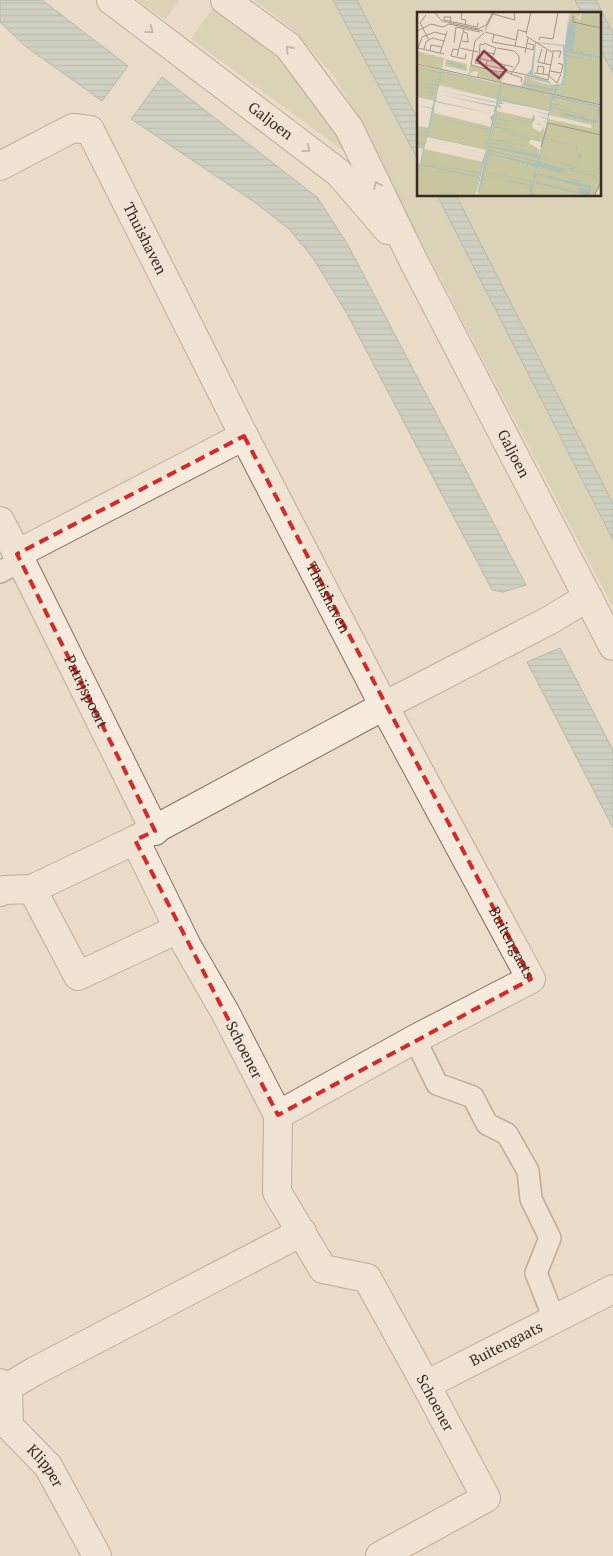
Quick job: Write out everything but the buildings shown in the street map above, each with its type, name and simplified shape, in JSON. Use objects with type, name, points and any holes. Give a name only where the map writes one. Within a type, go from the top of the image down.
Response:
[{"type":"street","name":"Galjoen","points":[[111,0],[339,173],[414,260]]},
{"type":"street","name":"Galjoen","points":[[225,0],[288,46],[349,128],[414,260],[613,646]]},
{"type":"street","name":"Thuishaven","points":[[0,166],[73,128],[90,130],[244,436],[384,706]]},
{"type":"street","points":[[13,562],[244,436]]},
{"type":"street","name":"Patrijspoort","points":[[0,521],[13,562],[145,835]]},
{"type":"street","points":[[0,892],[4,890],[32,889],[145,835],[588,598]]},
{"type":"street","name":"Buitengaats","points":[[278,1115],[415,1039],[531,979],[384,706]]},
{"type":"street","name":"Schoener","points":[[145,835],[178,929],[225,1012],[278,1115],[277,1192],[323,1269],[367,1278],[486,1498],[380,1556]]},
{"type":"street","points":[[32,889],[78,976],[178,929]]},
{"type":"street","points":[[415,1039],[437,1084],[474,1097],[486,1124],[506,1134],[528,1170],[531,1200],[550,1238],[536,1274],[554,1319]]},
{"type":"street","points":[[4,1385],[35,1371],[302,1232]]},
{"type":"street","name":"Buitengaats","points":[[426,1385],[613,1289]]},
{"type":"street","name":"Klipper","points":[[4,1385],[10,1426],[48,1466],[97,1556]]},
{"type":"highlighted area","points":[[244,436],[531,979],[278,1115],[135,840],[155,831],[17,554]]},
{"type":"shaded area","points":[[0,0],[42,0],[128,66],[102,101],[25,46],[0,22]]},
{"type":"shaded area","points":[[137,0],[180,0],[165,20]]},
{"type":"shaded area","points":[[254,0],[333,0],[417,158],[417,196],[438,196],[613,540],[613,607],[406,213],[357,115],[333,75],[292,29]]},
{"type":"shaded area","points":[[333,0],[357,0],[417,118],[417,158]]},
{"type":"shaded area","points":[[357,0],[575,0],[581,12],[417,12],[417,118]]},
{"type":"shaded area","points":[[575,0],[596,0],[613,33],[613,73],[600,49],[600,12],[581,12]]},
{"type":"shaded area","points":[[596,0],[613,0],[613,33]]},
{"type":"shaded area","points":[[214,6],[280,56],[322,108],[352,157],[191,39]]},
{"type":"shaded area","points":[[600,49],[613,73],[613,504],[457,196],[600,196]]},
{"type":"shaded area","points":[[162,77],[317,197],[348,245],[526,585],[503,592],[492,590],[346,312],[313,258],[289,229],[253,201],[131,119]]},
{"type":"shaded area","points":[[438,196],[457,196],[613,504],[613,540]]},
{"type":"shaded area","points":[[560,648],[613,750],[613,828],[527,662]]}]
